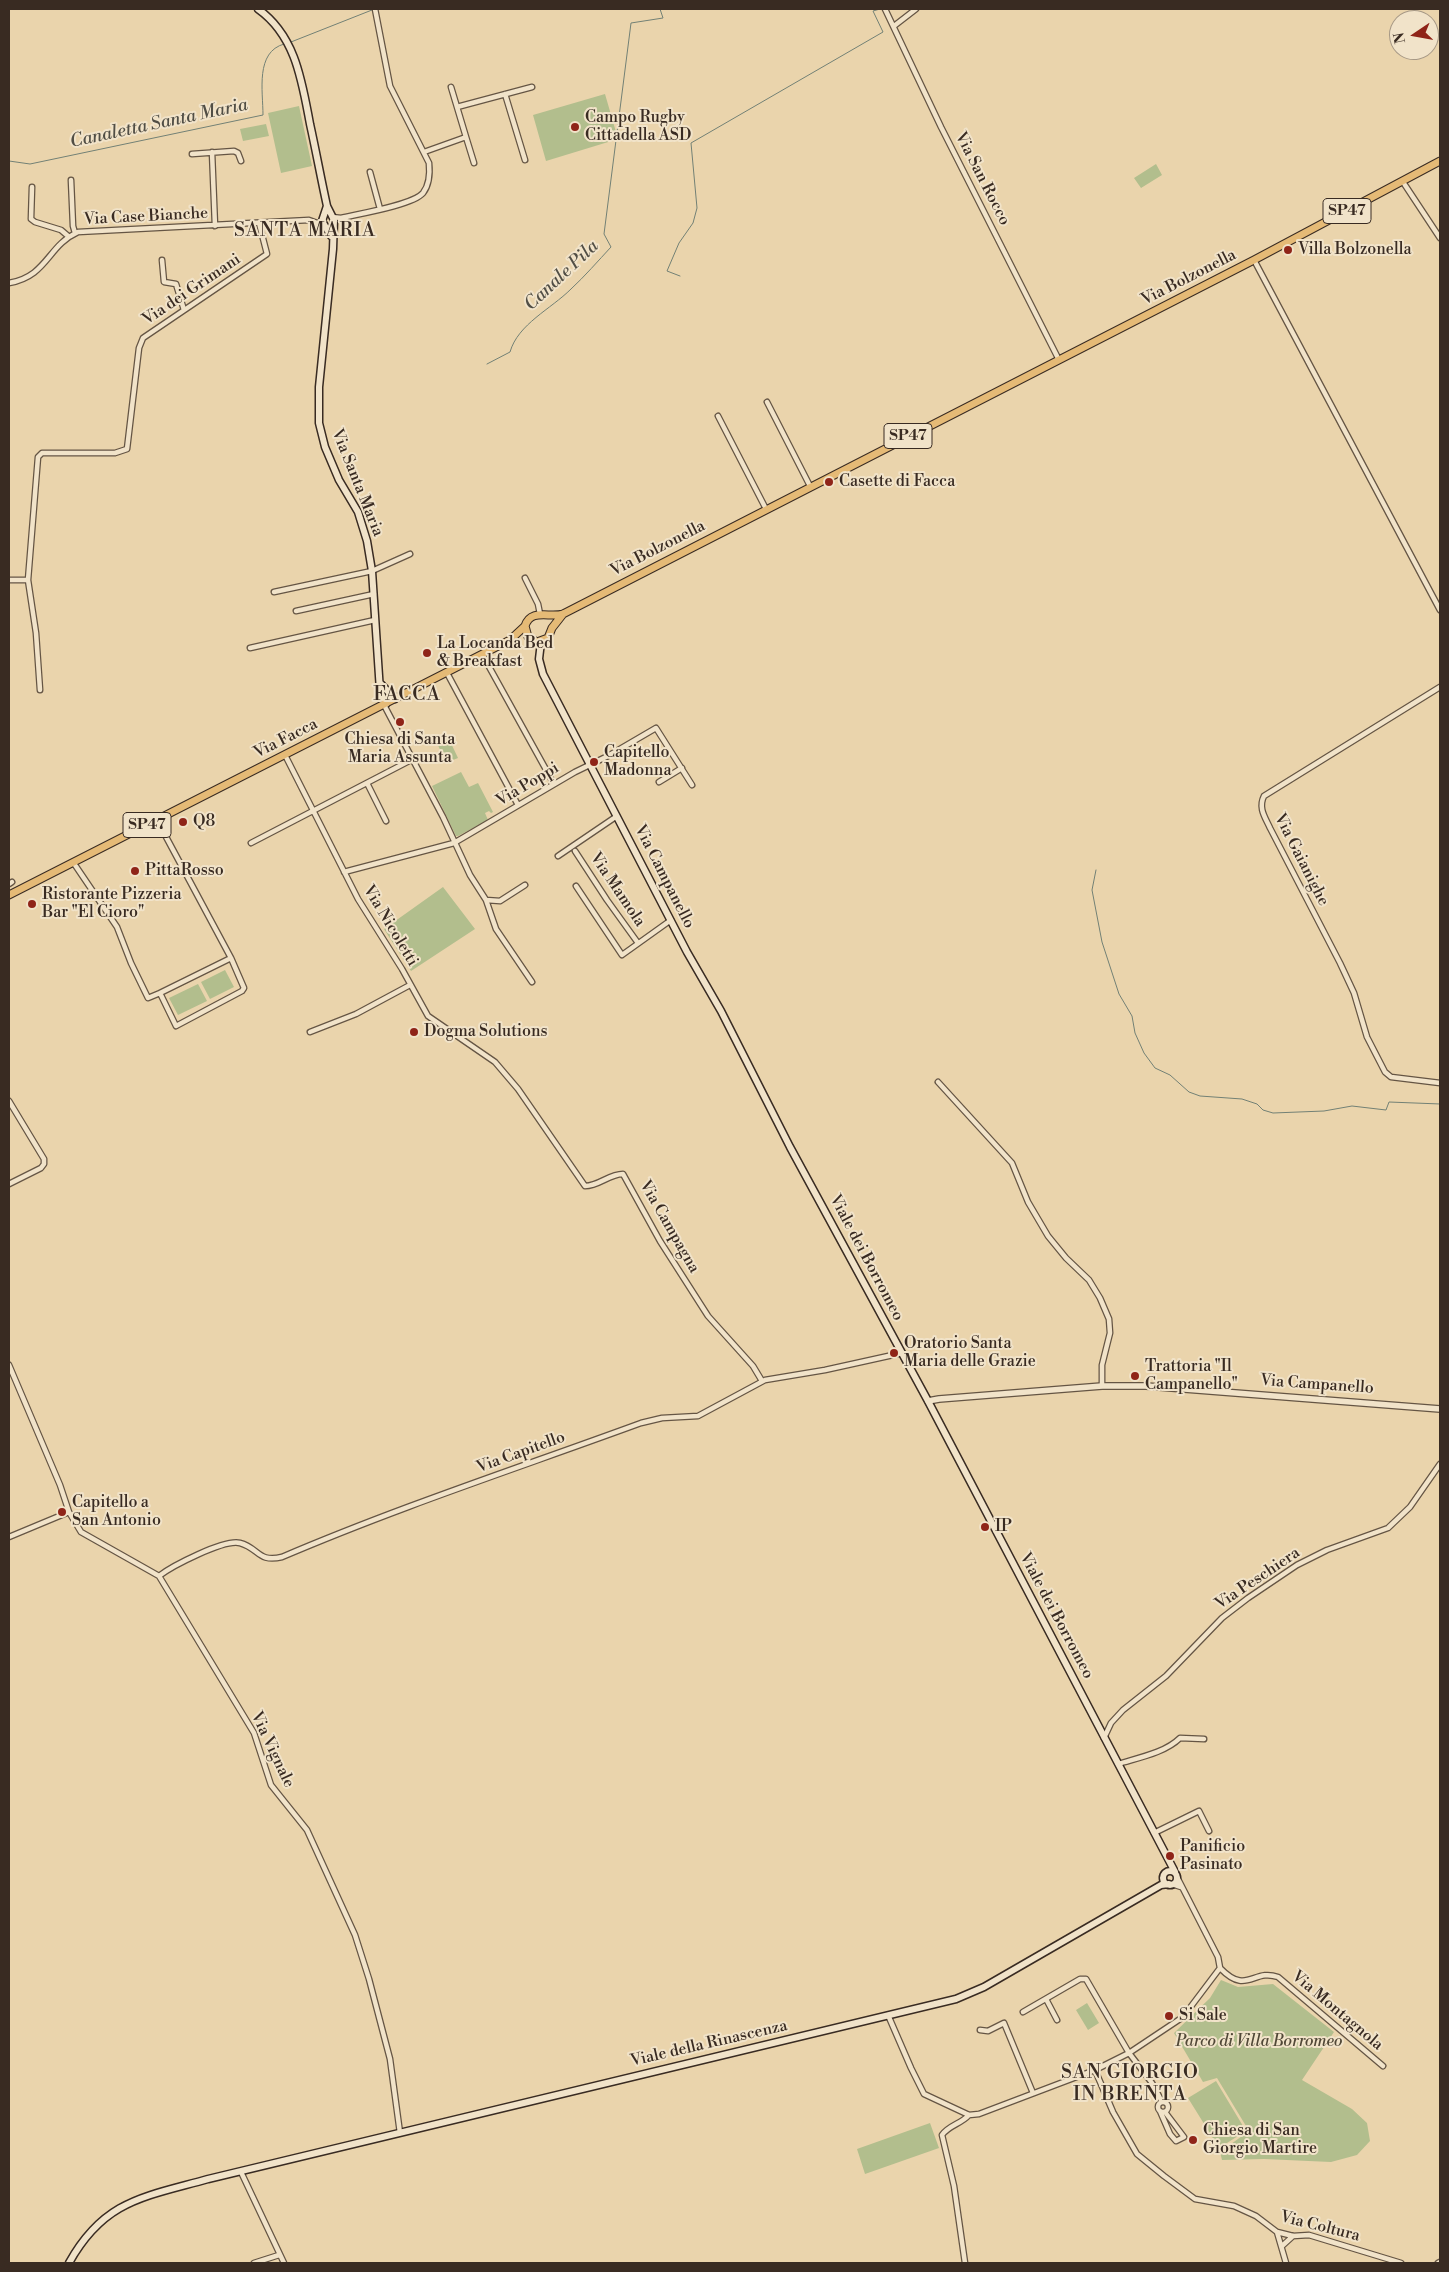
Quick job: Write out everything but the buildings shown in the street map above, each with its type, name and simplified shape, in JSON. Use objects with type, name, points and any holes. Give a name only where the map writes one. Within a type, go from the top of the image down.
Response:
[{"type":"main road","name":"Via Santa Maria","points":[[258,9],[269,18],[283,35],[296,63],[327,206],[332,237],[331,273],[319,387],[319,423],[325,447],[339,480],[358,512],[367,541],[372,571],[381,696],[385,705]]},
{"type":"main road","name":"SP47","points":[[1254,260],[1440,162]]},
{"type":"main road","name":"Via Bolzonella","points":[[543,615],[563,614],[1254,260]]},
{"type":"main road","name":"Via Bolzonella","points":[[540,642],[548,638],[552,628],[563,614]]},
{"type":"main road","name":"SP47","points":[[525,626],[531,617],[543,615]]},
{"type":"main road","points":[[543,615],[552,628]]},
{"type":"main road","points":[[525,626],[530,638]]},
{"type":"main road","name":"Via Facca","points":[[510,640],[525,626]]},
{"type":"main road","name":"Via Facca","points":[[9,895],[510,640],[518,637],[530,638]]},
{"type":"main road","name":"SP47","points":[[530,638],[540,642]]},
{"type":"main road","name":"Via Campanello","points":[[540,642],[539,658],[543,674],[687,952]]},
{"type":"main road","points":[[381,684],[395,700]]},
{"type":"main road","name":"Viale dei Borromeo","points":[[687,952],[721,1011],[790,1147],[928,1401],[1176,1874]]},
{"type":"main road","name":"Viale dei Borromeo","points":[[1165,1875],[1168,1864],[1166,1858]]},
{"type":"main road","points":[[1161,1885],[1165,1875],[1170,1870],[1176,1874],[1177,1880],[1171,1884],[1165,1882],[1165,1875]]},
{"type":"main road","name":"Viale della Rinascenza","points":[[69,2263],[96,2226],[122,2206],[137,2200],[241,2172],[956,1999],[984,1986],[1161,1885],[1171,1884]]},
{"type":"street","points":[[328,221],[410,202],[423,193],[431,176],[429,163],[424,152],[390,86],[375,9]]},
{"type":"street","name":"Via San Rocco","points":[[885,9],[941,127],[1059,360]]},
{"type":"street","points":[[894,26],[916,9]]},
{"type":"street","points":[[451,87],[474,163]]},
{"type":"street","points":[[457,107],[532,87]]},
{"type":"street","points":[[505,94],[525,160]]},
{"type":"street","points":[[424,152],[466,137]]},
{"type":"street","points":[[212,152],[215,226]]},
{"type":"street","points":[[192,154],[234,152],[238,153],[241,160]]},
{"type":"street","points":[[370,172],[380,209]]},
{"type":"street","points":[[71,180],[75,233]]},
{"type":"street","points":[[1403,182],[1440,238]]},
{"type":"street","name":"Via Case Bianche","points":[[32,187],[31,219],[62,230],[68,236]]},
{"type":"street","name":"Via Case Bianche","points":[[9,283],[22,280],[34,274],[68,236],[75,233],[103,230],[328,221]]},
{"type":"street","name":"Via dei Grimani","points":[[28,580],[38,456],[42,453],[115,453],[127,449],[139,348],[144,338],[267,254],[259,223]]},
{"type":"street","points":[[162,260],[164,282],[176,284],[184,310]]},
{"type":"street","name":"Via Bolzonella","points":[[1254,260],[1440,610]]},
{"type":"street","points":[[767,402],[810,486]]},
{"type":"street","points":[[718,416],[766,509]]},
{"type":"street","points":[[274,592],[372,571],[410,554]]},
{"type":"street","points":[[524,578],[543,615]]},
{"type":"street","points":[[9,580],[28,580],[36,632],[40,690]]},
{"type":"street","points":[[296,611],[374,594]]},
{"type":"street","points":[[250,648],[375,620]]},
{"type":"street","points":[[482,654],[554,784]]},
{"type":"street","points":[[447,673],[518,806]]},
{"type":"street","name":"Via Gaianighe","points":[[1440,687],[1264,796],[1260,803],[1270,828],[1344,971],[1354,993],[1367,1037],[1385,1072],[1391,1077],[1440,1084]]},
{"type":"street","points":[[385,705],[470,875],[486,900],[496,929],[532,982]]},
{"type":"street","name":"Via Poppi","points":[[344,872],[454,843],[554,784],[590,766],[656,728],[692,785]]},
{"type":"street","name":"Via Nicoletti","points":[[285,755],[344,872],[423,1009],[434,1022],[495,1062],[509,1079]]},
{"type":"street","points":[[251,843],[413,759]]},
{"type":"street","points":[[659,782],[682,768]]},
{"type":"street","points":[[367,783],[386,821]]},
{"type":"street","name":"Via Campanello","points":[[558,856],[616,816]]},
{"type":"street","points":[[157,820],[244,986],[242,991],[176,1026],[160,993]]},
{"type":"street","name":"Via Mamola","points":[[575,851],[638,943]]},
{"type":"street","points":[[73,862],[117,927],[131,963],[148,998],[231,958]]},
{"type":"street","points":[[486,900],[500,901],[525,885]]},
{"type":"street","name":"Via Mamola","points":[[576,886],[622,955],[671,920]]},
{"type":"street","points":[[310,1032],[356,1014],[410,985]]},
{"type":"street","name":"Via Campagna","points":[[509,1079],[584,1186],[592,1186],[616,1174],[623,1174],[660,1241],[708,1316],[753,1366],[762,1381]]},
{"type":"street","points":[[938,1082],[1012,1163],[1028,1202],[1048,1236],[1089,1280],[1100,1298],[1109,1319],[1110,1333],[1102,1365],[1102,1386]]},
{"type":"street","points":[[9,1101],[44,1159],[44,1164],[9,1184]]},
{"type":"street","name":"Via Capitello","points":[[159,1576],[228,1543],[242,1543],[264,1558],[282,1557],[418,1502],[461,1489],[641,1423],[662,1418],[698,1416],[762,1381],[825,1370],[902,1353]]},
{"type":"street","name":"Via Vignale","points":[[9,1365],[60,1485],[69,1512],[81,1532],[159,1576],[254,1733],[271,1785],[308,1830],[355,1935],[380,2018],[390,2059],[400,2133]]},
{"type":"street","name":"Via Campanello","points":[[928,1401],[938,1398],[1102,1386],[1146,1386],[1440,1409]]},
{"type":"street","name":"Via Peschiera","points":[[1104,1738],[1111,1723],[1123,1710],[1166,1676],[1222,1618],[1297,1565],[1327,1550],[1388,1528],[1410,1507],[1440,1464]]},
{"type":"street","points":[[9,1537],[69,1512]]},
{"type":"street","points":[[1118,1764],[1175,1743],[1180,1738],[1204,1739]]},
{"type":"street","points":[[1154,1833],[1199,1811],[1209,1831]]},
{"type":"street","points":[[888,2015],[924,2094],[968,2115],[979,2114],[1095,2070],[1129,2053],[1183,2017],[1220,1968],[1218,1957],[1176,1874]]},
{"type":"street","points":[[1171,1884],[1182,1888]]},
{"type":"street","name":"Via Montagnola","points":[[1220,1968],[1228,1977],[1238,1982],[1270,1976],[1278,1977],[1383,2066]]},
{"type":"street","points":[[1023,2012],[1080,1979],[1086,1978],[1129,2053],[1152,2083],[1162,2102],[1165,2102],[1168,2106],[1162,2111]]},
{"type":"street","points":[[1046,1998],[1057,2020]]},
{"type":"street","points":[[980,2030],[988,2030],[1004,2022],[1033,2093]]},
{"type":"street","name":"Via Coltura","points":[[1095,2070],[1113,2112],[1137,2154],[1195,2199],[1234,2206],[1256,2216],[1277,2232],[1294,2236],[1309,2236],[1401,2263]]},
{"type":"street","points":[[1162,2102],[1158,2105],[1184,2137],[1176,2141],[1170,2134],[1162,2111]]},
{"type":"street","points":[[965,2263],[954,2186],[942,2135],[946,2129],[963,2121],[968,2115]]},
{"type":"street","points":[[241,2172],[284,2263]]},
{"type":"street","points":[[1277,2232],[1286,2263]]},
{"type":"street","points":[[1282,2246],[1294,2236]]},
{"type":"street","points":[[254,2263],[279,2255]]},
{"type":"green space","name":"Campo Rugby Cittadella ASD","points":[[605,94],[618,139],[546,161],[533,115]]},
{"type":"green space","points":[[299,106],[312,166],[281,173],[268,113]]},
{"type":"green space","points":[[266,124],[269,136],[243,141],[240,129]]},
{"type":"green space","points":[[1156,164],[1162,175],[1141,188],[1134,178]]},
{"type":"green space","points":[[448,737],[458,758],[446,763],[437,743]]},
{"type":"green space","points":[[461,772],[469,787],[478,783],[493,812],[485,813],[488,820],[456,836],[432,786]]},
{"type":"green space","points":[[443,887],[475,929],[411,971],[384,929]]},
{"type":"green space","points":[[225,970],[234,987],[210,999],[201,982]]},
{"type":"green space","points":[[198,984],[207,1001],[178,1015],[169,998]]},
{"type":"green space","name":"Parco di Villa Borromeo","points":[[1221,1980],[1238,1987],[1273,1984],[1334,2032],[1302,2080],[1352,2109],[1367,2123],[1370,2141],[1357,2155],[1331,2162],[1264,2159],[1222,2160],[1220,2152],[1249,2131],[1217,2078],[1203,2082],[1174,2033],[1210,1998]]},
{"type":"green space","points":[[1087,2003],[1099,2023],[1088,2030],[1076,2010]]},
{"type":"green space","points":[[1216,2081],[1246,2131],[1219,2148],[1188,2098]]},
{"type":"green space","points":[[930,2123],[939,2148],[865,2174],[857,2149]]},
{"type":"waterway","name":"Canale Pila","points":[[487,364],[510,352],[520,333],[536,317],[571,289],[611,247],[604,234],[631,23],[663,18],[660,9]]},
{"type":"waterway","points":[[680,276],[667,271],[679,243],[693,223],[697,208],[691,143],[883,32],[873,11],[880,9]]},
{"type":"waterway","name":"Canaletta Santa Maria","points":[[291,42],[372,10]]},
{"type":"waterway","name":"Canaletta Santa Maria","points":[[9,161],[30,164],[263,115],[262,84],[265,64],[268,55],[275,48],[284,44]]},
{"type":"waterway","points":[[1096,870],[1092,890],[1102,942],[1119,994],[1132,1016],[1135,1033],[1144,1053],[1155,1068],[1170,1075],[1189,1092],[1200,1096],[1242,1099],[1257,1104],[1263,1110],[1273,1113],[1324,1111],[1352,1106],[1386,1110],[1389,1102],[1440,1104]]},
{"type":"place","name":"Campo Rugby Cittadella ASD","points":[[575,127]]},
{"type":"place","name":"Villa Bolzonella","points":[[1288,250]]},
{"type":"place","name":"Casette di Facca","points":[[829,482]]},
{"type":"place","name":"La Locanda Bed & Breakfast","points":[[427,653]]},
{"type":"place","name":"Chiesa di Santa Maria Assunta","points":[[400,722]]},
{"type":"place","name":"Capitello Madonna","points":[[594,762]]},
{"type":"place","name":"Q8","points":[[183,822]]},
{"type":"place","name":"PittaRosso","points":[[135,871]]},
{"type":"place","name":"Ristorante Pizzeria Bar \"El Cioro\"","points":[[32,904]]},
{"type":"place","name":"Dogma Solutions","points":[[414,1032]]},
{"type":"place","name":"Oratorio Santa Maria delle Grazie","points":[[894,1353]]},
{"type":"place","name":"Trattoria \"Il Campanello\"","points":[[1135,1376]]},
{"type":"place","name":"Capitello a San Antonio","points":[[62,1512]]},
{"type":"place","name":"IP","points":[[985,1527]]},
{"type":"place","name":"Panificio Pasinato","points":[[1170,1856]]},
{"type":"place","name":"Si Sale","points":[[1169,2016]]},
{"type":"place","name":"Chiesa di San Giorgio Martire","points":[[1193,2140]]},
{"type":"district","name":"SANTA MARIA","points":[[305,231]]},
{"type":"district","name":"FACCA","points":[[407,695]]},
{"type":"district","name":"SAN GIORGIO IN BRENTA","points":[[1130,2084]]}]
